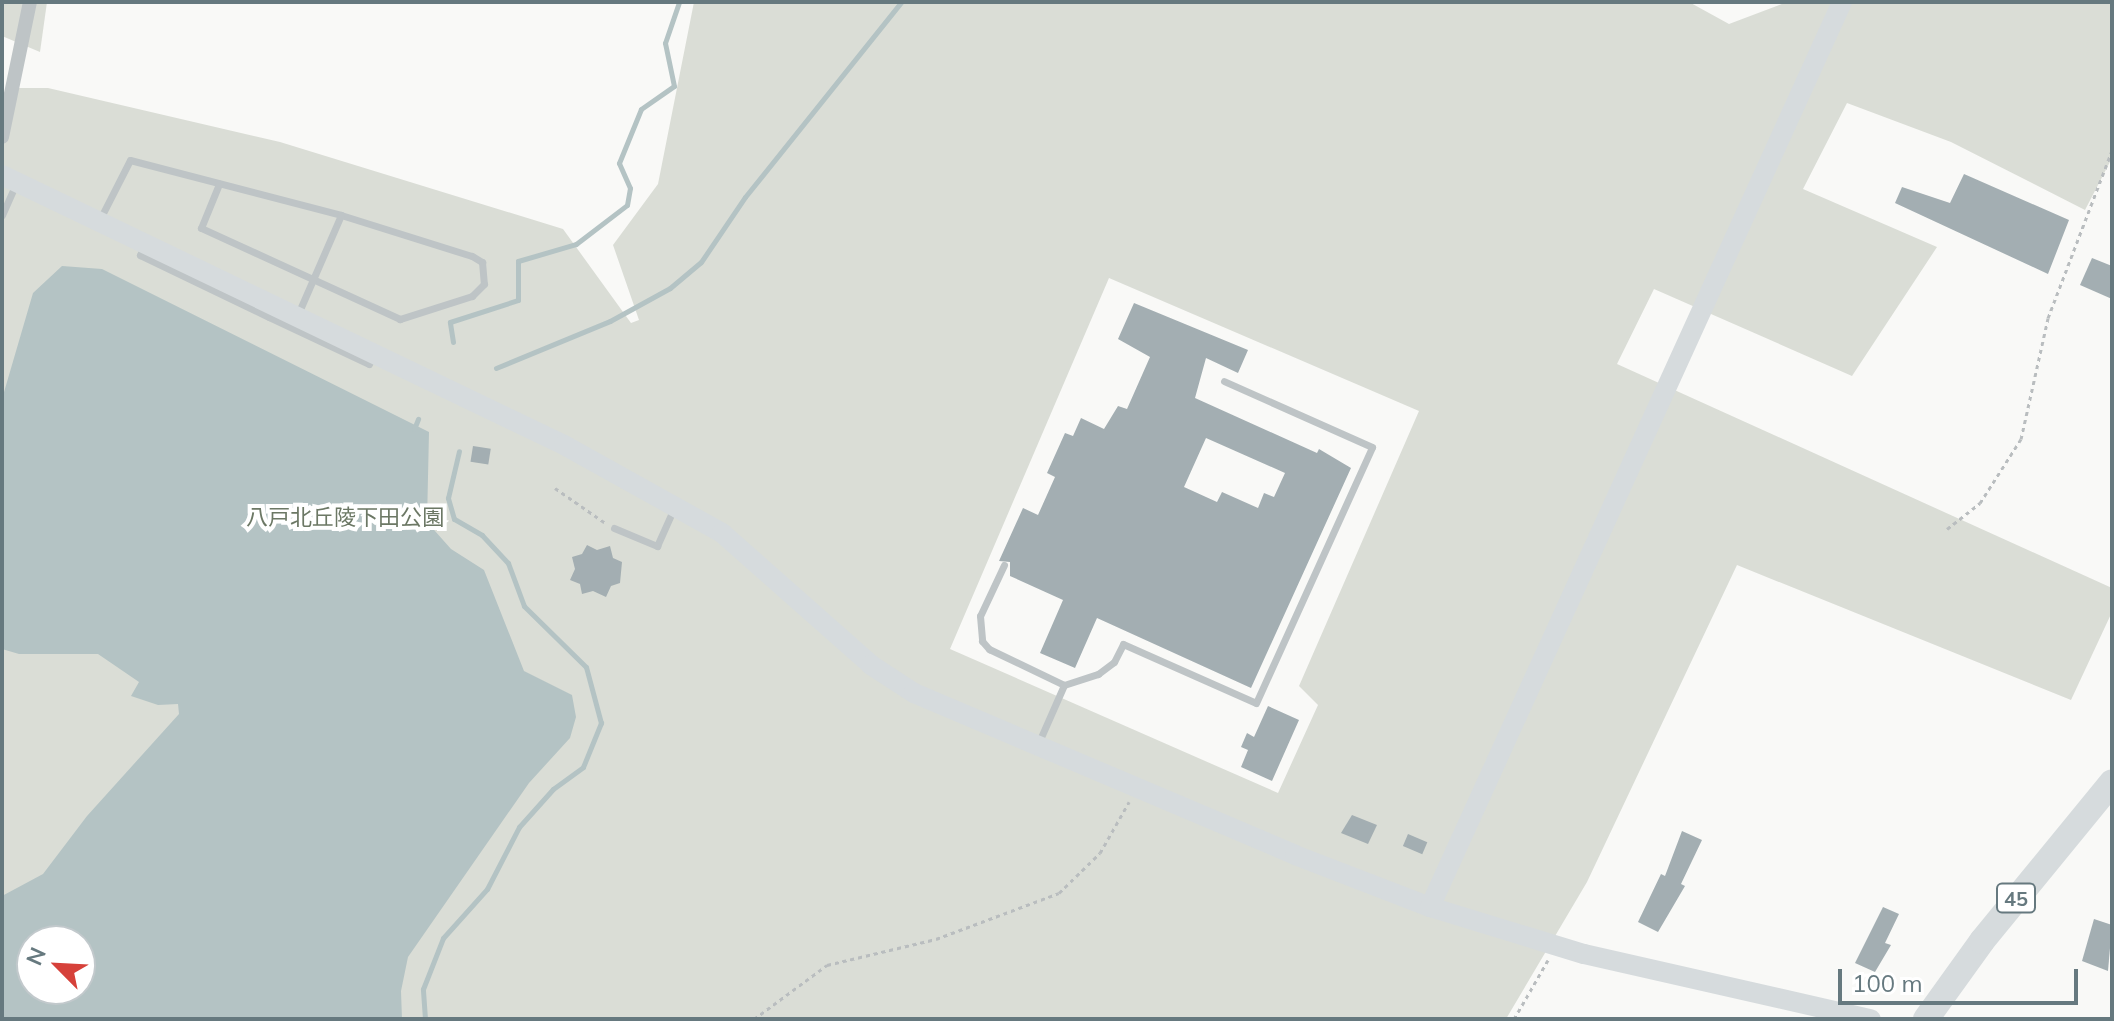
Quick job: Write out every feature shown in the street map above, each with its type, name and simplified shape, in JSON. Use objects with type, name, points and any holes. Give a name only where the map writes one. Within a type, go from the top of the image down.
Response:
[{"type":"highway","name":"45","points":[[1926,1019],[1982,941],[2112,782]]},
{"type":"street","points":[[2,137],[30,2]]},
{"type":"street","points":[[1430,907],[1842,2]]},
{"type":"street","points":[[9,178],[564,445],[675,506],[722,533],[871,665],[914,693],[1137,789],[1430,907],[1556,946],[1871,1019]]},
{"type":"lane","points":[[99,221],[130,160],[341,215],[472,256],[482,262],[484,284],[472,296],[400,319],[201,228],[219,184]]},
{"type":"lane","points":[[2,215],[9,178]]},
{"type":"lane","points":[[297,316],[341,215]]},
{"type":"lane","points":[[145,243],[140,255],[369,364],[374,353]]},
{"type":"lane","points":[[1004,565],[980,616],[982,641],[989,649],[1064,685],[1098,674],[1114,662],[1123,644],[1256,703],[1372,447],[1224,381]]},
{"type":"lane","points":[[614,528],[657,546],[675,506]]},
{"type":"lane","points":[[1037,746],[1064,685]]},
{"type":"path","points":[[1947,529],[1980,503],[2021,439],[2034,364],[2048,318],[2112,150]]},
{"type":"path","points":[[555,488],[614,528]]},
{"type":"path","points":[[754,1019],[827,965],[936,939],[1059,893],[1100,853],[1137,789]]},
{"type":"path","points":[[1514,1019],[1556,946]]},
{"type":"green space","points":[[2,2],[47,2],[40,52],[2,36]]},
{"type":"green space","name":"八戸北丘陵下田公園","points":[[694,2],[1689,2],[1729,24],[1787,2],[2112,2],[2112,158],[2085,210],[1951,142],[1847,103],[1803,189],[1937,247],[1852,376],[1654,289],[1617,364],[2112,588],[2112,612],[2071,700],[1737,565],[1587,882],[1506,1019],[2,1019],[2,137],[10,88],[48,88],[280,142],[563,229],[631,323],[639,320],[613,245],[658,184]],"holes":[[[1109,278],[1419,411],[1299,686],[1318,705],[1278,793],[950,649]]]},
{"type":"shaded area","points":[[62,266],[102,269],[429,432],[427,522],[451,549],[484,570],[524,671],[572,695],[576,717],[570,738],[529,783],[408,957],[401,991],[402,1019],[2,1019],[2,896],[43,874],[87,816],[179,714],[178,704],[158,705],[131,696],[139,682],[98,654],[19,654],[2,649],[2,399],[33,293]]},
{"type":"building","points":[[1964,174],[2069,220],[2048,274],[1895,203],[1902,187],[1950,203]]},
{"type":"building","points":[[2092,258],[2112,266],[2112,299],[2080,285]]},
{"type":"building","points":[[1134,303],[1248,350],[1238,373],[1206,358],[1195,398],[1317,453],[1319,449],[1351,468],[1251,688],[1097,618],[1075,668],[1040,653],[1063,600],[1010,576],[1010,562],[999,561],[1023,508],[1038,515],[1055,477],[1047,473],[1065,433],[1073,436],[1081,418],[1104,429],[1118,406],[1127,409],[1150,357],[1118,339]],"holes":[[[1206,438],[1285,473],[1274,497],[1264,493],[1258,508],[1222,492],[1217,502],[1184,487]]]},
{"type":"building","points":[[473,446],[491,449],[488,465],[470,462]]},
{"type":"building","points":[[587,545],[597,550],[610,546],[613,558],[622,562],[620,583],[611,586],[606,597],[593,591],[582,594],[580,584],[570,580],[575,569],[572,557],[582,554]]},
{"type":"building","points":[[1268,706],[1299,720],[1272,781],[1241,767],[1248,750],[1241,747],[1247,733],[1254,737]]},
{"type":"building","points":[[1352,815],[1377,825],[1368,844],[1341,833]]},
{"type":"building","points":[[1682,831],[1702,840],[1681,884],[1685,886],[1658,932],[1638,922],[1661,874],[1665,876]]},
{"type":"building","points":[[1408,834],[1427,842],[1422,854],[1403,846]]},
{"type":"building","points":[[1883,907],[1899,914],[1885,943],[1891,945],[1875,972],[1855,963]]},
{"type":"building","points":[[2094,919],[2112,925],[2108,971],[2082,961]]},
{"type":"waterway","points":[[453,342],[450,322],[518,300],[518,261],[576,244],[627,205],[630,188],[619,163],[641,109],[674,86],[665,43],[679,2]]},
{"type":"waterway","points":[[496,368],[610,321],[670,288],[701,262],[745,197],[901,2]]},
{"type":"waterway","points":[[414,429],[418,419]]},
{"type":"waterway","points":[[425,1019],[423,989],[443,938],[487,889],[519,827],[553,789],[583,767],[601,723],[586,667],[524,606],[508,563],[482,535],[454,519],[448,498],[459,451]]}]
